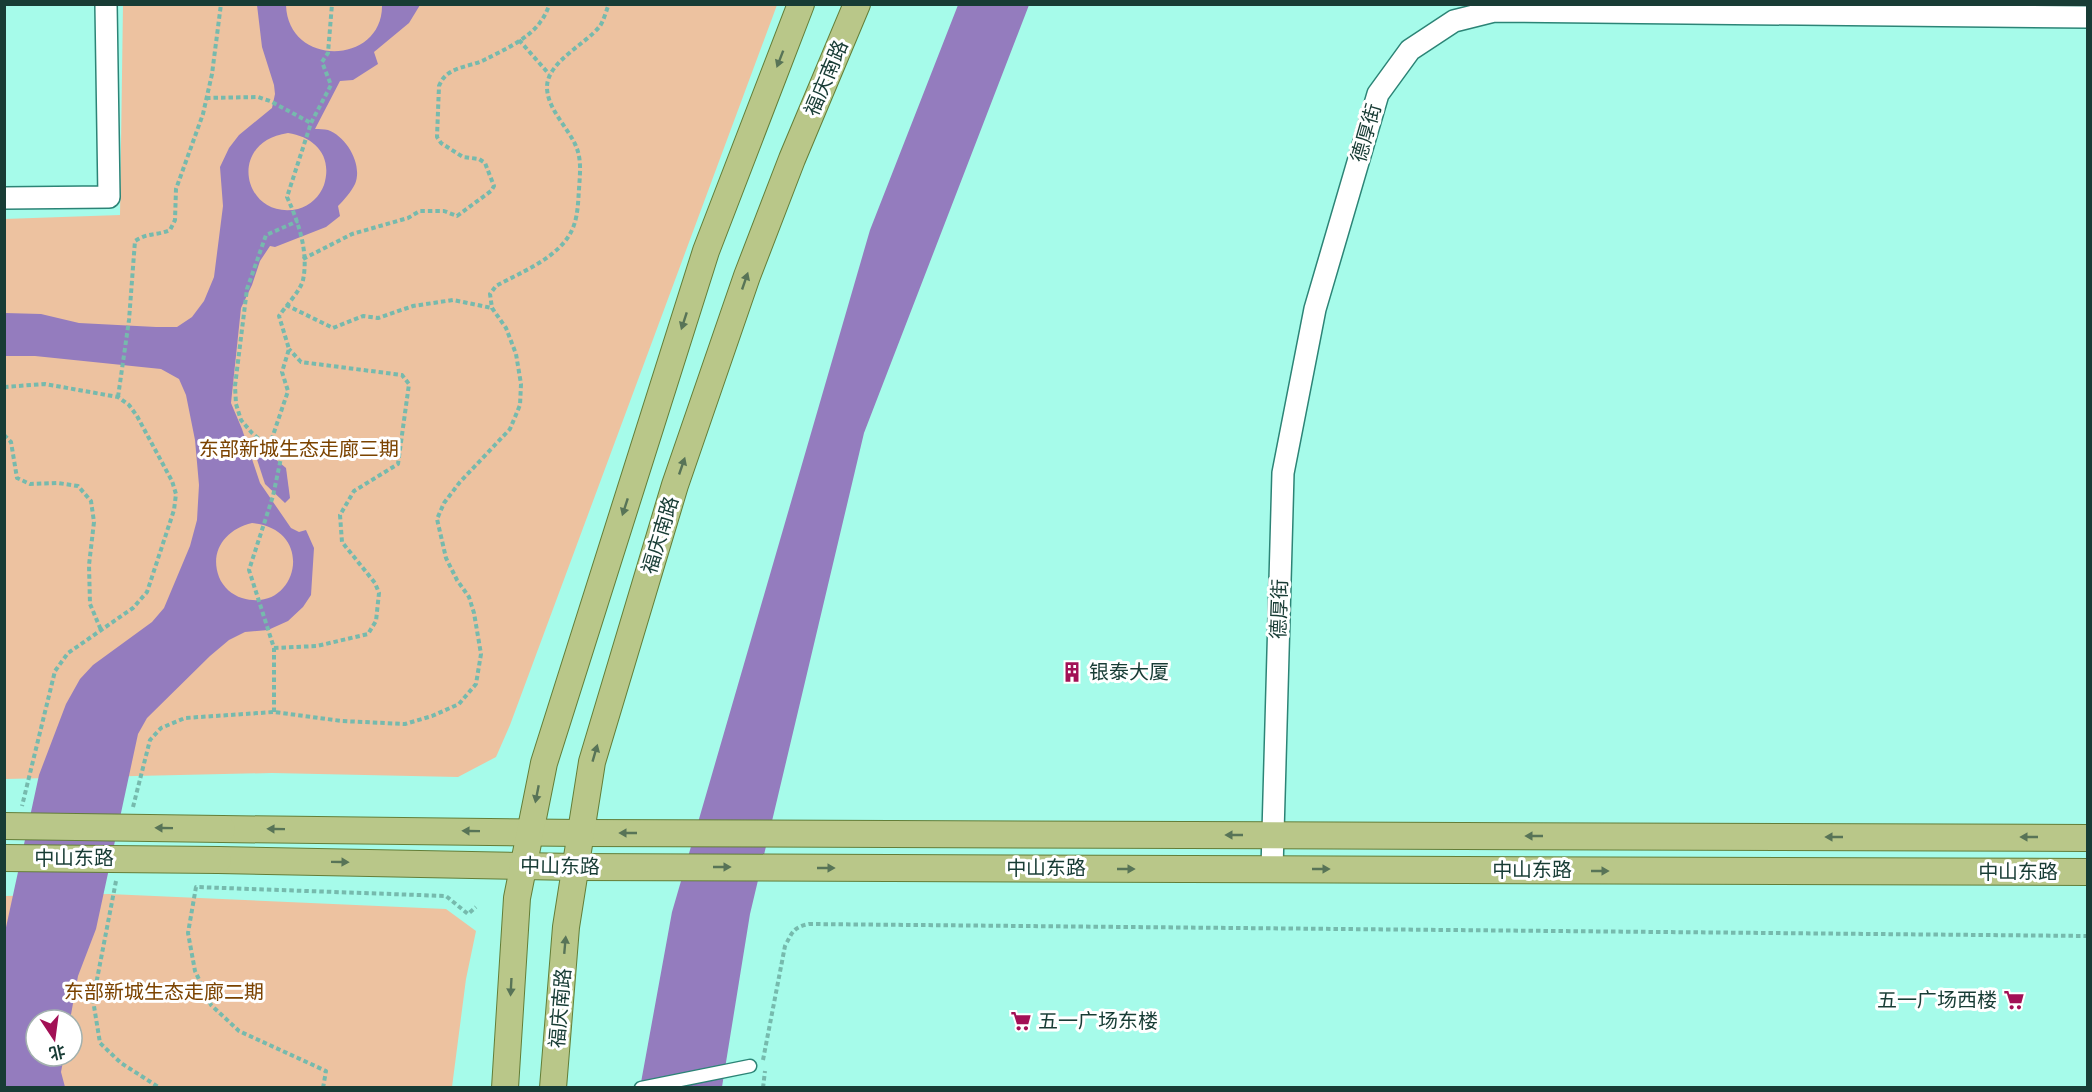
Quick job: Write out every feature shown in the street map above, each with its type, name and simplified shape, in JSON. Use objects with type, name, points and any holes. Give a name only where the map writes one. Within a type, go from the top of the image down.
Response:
[{"type":"main road","points":[[505,1088],[517,898],[544,763],[706,251],[801,4]]},
{"type":"main road","name":"福庆南路","points":[[554,1088],[566,927],[592,762],[675,485],[747,276],[792,159],[857,4]]},
{"type":"main road","name":"中山东路","points":[[4,826],[581,833],[2088,838]]},
{"type":"main road","name":"中山东路","points":[[4,858],[576,867],[2088,872]]},
{"type":"street","points":[[4,198],[109,197],[106,4]]},
{"type":"street","name":"德厚街","points":[[1272,869],[1283,473],[1315,309],[1378,94],[1410,51],[1454,21],[1494,11],[1666,8],[2088,17]]},
{"type":"street","points":[[641,1088],[756,1066]]},
{"type":"path","points":[[118,397],[129,320],[135,242],[146,234],[164,233],[170,230],[175,220],[176,189],[203,114],[212,74],[221,4]]},
{"type":"path","points":[[274,648],[316,646],[368,634],[376,621],[379,593],[375,583],[342,542],[340,515],[354,491],[398,464],[409,384],[402,375],[301,362],[289,349],[279,316],[303,282],[303,259],[298,221],[287,197],[311,123],[332,85],[322,62],[328,53],[332,4]]},
{"type":"path","points":[[303,259],[352,234],[408,218],[420,211],[444,211],[457,216],[491,191],[494,186],[485,163],[479,159],[463,157],[441,143],[437,137],[439,86],[442,78],[449,72],[484,61],[519,40],[540,23],[550,4]]},
{"type":"path","points":[[132,809],[150,740],[161,728],[185,718],[274,712],[342,721],[405,724],[432,716],[459,704],[476,684],[481,654],[474,613],[469,597],[446,558],[437,519],[444,503],[460,482],[510,429],[520,405],[516,354],[506,328],[492,308],[490,294],[496,286],[557,250],[572,231],[578,212],[580,167],[577,149],[570,133],[552,107],[547,87],[549,74],[562,60],[583,44],[601,24],[609,4]]},
{"type":"path","points":[[519,40],[549,74]]},
{"type":"path","points":[[206,98],[258,97],[311,123]]},
{"type":"path","points":[[274,712],[274,648],[249,570],[273,496],[281,458],[252,433],[241,420],[236,404],[235,386],[247,289],[266,235],[298,221]]},
{"type":"path","points":[[286,305],[333,328],[363,316],[378,318],[413,306],[453,300],[492,308]]},
{"type":"path","points":[[269,447],[288,391],[282,372],[289,349]]},
{"type":"path","points":[[4,387],[45,384],[118,397],[129,405],[137,416],[172,481],[176,494],[174,510],[147,592],[133,608],[68,653],[55,671],[21,807]]},
{"type":"path","points":[[4,435],[11,442],[17,478],[30,484],[58,483],[78,486],[91,501],[94,522],[89,565],[90,604],[101,630]]},
{"type":"path","points":[[117,877],[93,1000],[100,1043],[121,1063],[160,1088]]},
{"type":"path","points":[[323,1088],[326,1071],[239,1030],[211,1005],[195,971],[188,933],[196,887],[446,896],[468,914],[476,907]]},
{"type":"path","points":[[756,1066],[785,946],[798,926],[809,924],[2088,936]]},
{"type":"green space","name":"东部新城生态走廊三期","points":[[123,5],[777,5],[510,725],[496,757],[458,777],[272,773],[5,779],[4,219],[120,215]]},
{"type":"green space","name":"东部新城生态走廊二期","points":[[109,894],[446,909],[476,931],[466,979],[452,1087],[5,1087],[4,896]]},
{"type":"shaded area","points":[[257,5],[286,5],[291,26],[302,40],[318,49],[335,51],[353,48],[368,39],[378,25],[382,5],[420,5],[409,23],[374,52],[378,64],[353,80],[340,81],[315,129],[328,130],[335,134],[347,145],[355,160],[357,177],[355,184],[338,206],[340,216],[326,227],[275,247],[270,246],[260,261],[241,308],[231,403],[260,483],[291,528],[299,532],[306,530],[314,548],[311,595],[303,607],[288,621],[268,630],[245,632],[229,640],[147,718],[138,734],[96,929],[78,976],[72,1008],[24,1008],[24,1068],[62,1068],[65,1087],[5,1088],[5,932],[39,775],[66,704],[80,679],[93,665],[152,622],[164,608],[190,546],[197,520],[199,485],[195,440],[186,395],[179,379],[161,369],[35,356],[5,356],[5,313],[41,314],[79,323],[156,327],[177,327],[192,317],[204,301],[214,277],[223,206],[220,167],[229,148],[239,135],[272,108],[274,85],[262,47]],"holes":[[[288,133],[298,135],[314,144],[324,157],[326,165],[324,185],[317,197],[302,208],[279,210],[265,203],[254,193],[249,179],[249,164],[255,150],[268,139]],[[252,523],[273,529],[286,540],[292,554],[292,569],[287,583],[276,594],[261,600],[242,598],[231,593],[221,581],[216,567],[216,558],[222,542],[234,530]]]},
{"type":"shaded area","points":[[958,5],[1029,5],[864,433],[750,914],[722,1087],[640,1088],[672,912],[870,230]]},
{"type":"shaded area","points":[[250,438],[286,468],[290,498],[285,503],[265,484]]},
{"type":"place","name":"银泰大厦","points":[[1072,672]]},
{"type":"place","name":"五一广场西楼","points":[[2014,1000]]},
{"type":"place","name":"五一广场东楼","points":[[1021,1021]]}]
